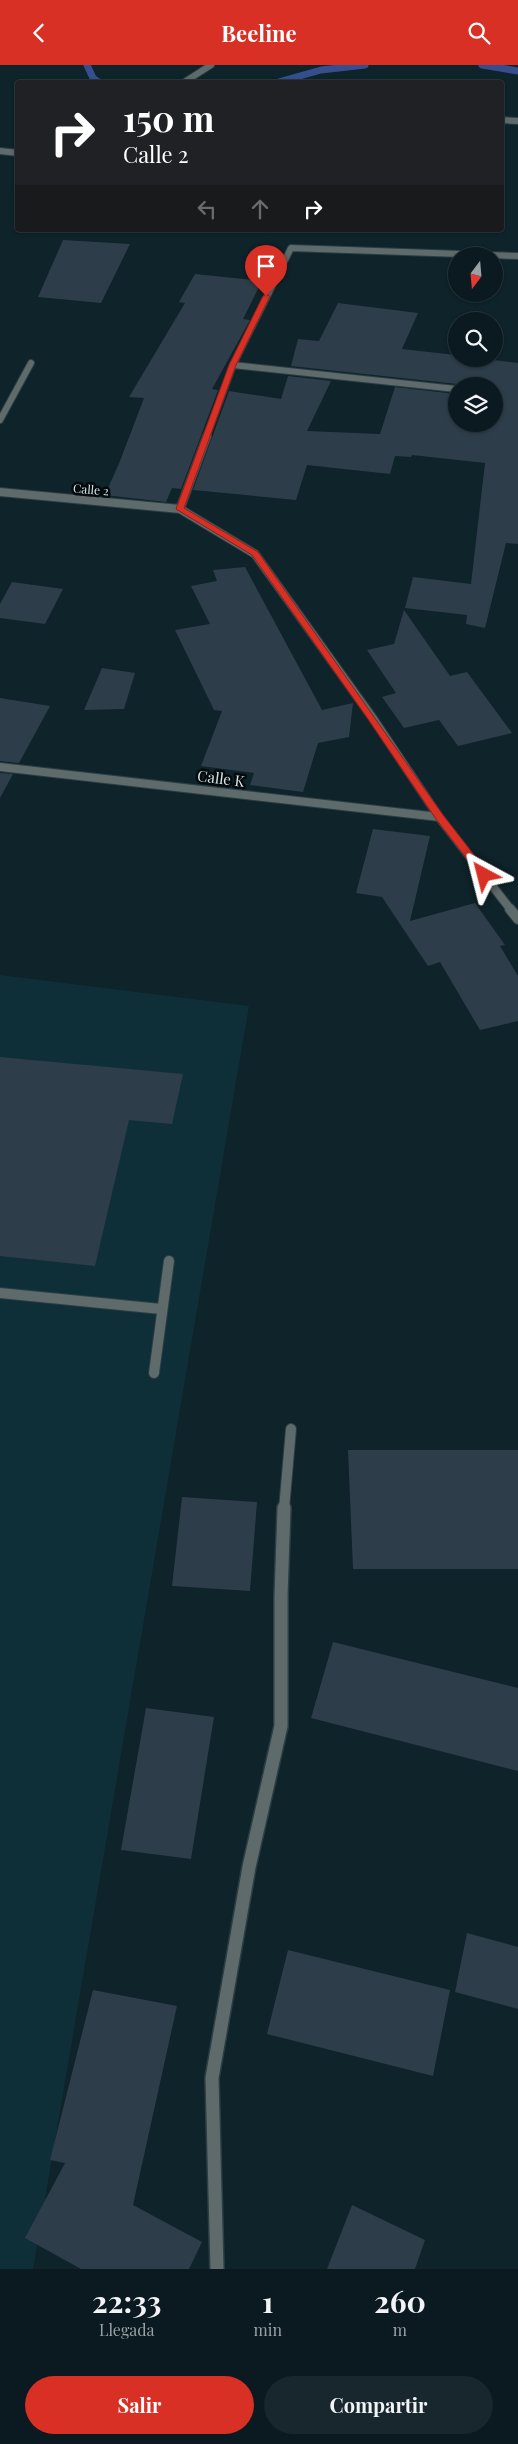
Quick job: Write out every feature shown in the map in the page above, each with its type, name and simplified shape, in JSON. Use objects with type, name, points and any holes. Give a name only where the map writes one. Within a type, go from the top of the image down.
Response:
[{"type":"street","points":[[188,80],[211,65]]},
{"type":"street","points":[[504,120],[518,121]]},
{"type":"street","points":[[0,151],[15,153]]},
{"type":"street","points":[[180,509],[233,365],[291,248],[518,255]]},
{"type":"street","points":[[0,420],[31,363]]},
{"type":"street","points":[[233,365],[448,388]]},
{"type":"street","name":"Calle 2","points":[[0,492],[180,509],[255,554],[372,717],[440,817],[518,919]]},
{"type":"street","name":"Calle K","points":[[0,767],[440,817]]},
{"type":"street","points":[[154,1373],[161,1309],[169,1261]]},
{"type":"street","points":[[0,1293],[161,1309]]},
{"type":"street","points":[[217,2269],[212,2078],[249,1867],[281,1726],[281,1595],[285,1483],[291,1429]]},
{"type":"shaded area","points":[[0,975],[249,1006],[33,2269],[0,2269]]},
{"type":"building","points":[[63,240],[130,244],[101,303],[38,297]]},
{"type":"building","points":[[195,274],[262,281],[243,319],[250,320],[212,389],[218,390],[181,489],[172,488],[166,502],[105,495],[144,398],[129,397],[185,303],[179,302]]},
{"type":"building","points":[[338,303],[418,313],[402,349],[448,354],[448,367],[503,367],[503,361],[518,363],[518,544],[506,543],[485,628],[466,624],[467,615],[405,608],[413,577],[471,584],[485,463],[412,455],[411,457],[395,456],[390,474],[307,465],[296,500],[193,490],[229,391],[281,399],[288,376],[331,381],[307,431],[380,434],[395,387],[448,393],[448,432],[503,432],[503,377],[448,377],[448,383],[291,366],[298,339],[319,341]]},
{"type":"building","points":[[245,567],[322,710],[353,703],[349,737],[318,743],[303,792],[250,785],[254,773],[201,766],[222,711],[214,710],[175,630],[210,624],[191,586],[217,581],[213,570]]},
{"type":"building","points":[[12,582],[63,589],[45,624],[0,618],[0,604]]},
{"type":"building","points":[[404,610],[450,676],[467,672],[512,733],[458,746],[439,720],[404,728],[382,697],[396,693],[367,650],[394,644]]},
{"type":"building","points":[[102,668],[135,673],[124,709],[84,710]]},
{"type":"building","points":[[0,698],[50,706],[19,763],[0,761]]},
{"type":"building","points":[[0,773],[13,774],[0,798]]},
{"type":"building","points":[[373,829],[430,836],[410,921],[475,903],[505,945],[500,946],[518,976],[518,1021],[480,1030],[440,962],[428,966],[382,897],[356,893]]},
{"type":"building","points":[[0,1057],[183,1074],[172,1124],[129,1120],[95,1266],[0,1256]]},
{"type":"building","points":[[348,1450],[518,1450],[518,1569],[353,1569]]},
{"type":"building","points":[[182,1497],[257,1502],[250,1591],[172,1586]]},
{"type":"building","points":[[333,1642],[518,1688],[518,1771],[311,1718]]},
{"type":"building","points":[[146,1708],[214,1717],[191,1859],[121,1850]]},
{"type":"building","points":[[467,1933],[518,1947],[518,2009],[455,1992]]},
{"type":"building","points":[[288,1950],[450,1990],[433,2076],[267,2034]]},
{"type":"building","points":[[93,1990],[177,2006],[133,2205],[202,2242],[189,2269],[81,2269],[25,2238],[65,2163],[50,2160]]},
{"type":"building","points":[[352,2205],[425,2240],[415,2269],[327,2269]]},
{"type":"waterway","points":[[87,65],[96,80]]},
{"type":"waterway","points":[[286,80],[321,70],[365,65]]},
{"type":"waterway","points":[[482,65],[518,71]]},
{"type":"route","points":[[266,296],[233,365],[180,509],[255,554],[372,717],[440,817],[484,875]]}]
